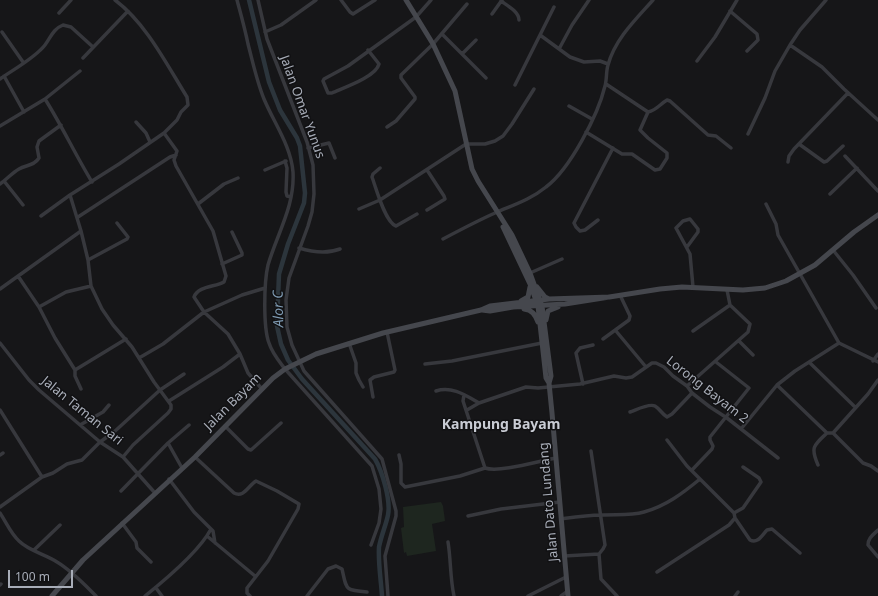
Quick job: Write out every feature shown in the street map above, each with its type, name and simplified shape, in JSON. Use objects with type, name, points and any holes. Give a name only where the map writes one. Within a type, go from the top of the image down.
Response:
[{"type":"main road","name":"Jalan Dato Lundang","points":[[406,0],[433,44],[455,91],[472,169],[498,215],[512,236],[530,273],[531,283]]},
{"type":"main road","name":"Jalan Dato Lundang","points":[[498,215],[507,237],[531,283],[540,306],[550,376],[549,385],[568,594]]},
{"type":"main road","points":[[543,325],[548,312],[552,308],[565,304],[660,288],[693,287],[748,290],[765,288],[786,281],[815,265],[854,232],[878,215]]},
{"type":"main road","points":[[531,283],[549,299]]},
{"type":"main road","points":[[513,305],[528,297],[531,283]]},
{"type":"main road","name":"Jalan Bayam","points":[[52,596],[72,572],[122,523],[195,456],[262,389],[286,368],[297,362],[316,354],[387,332],[481,310],[490,311],[538,300],[610,297]]},
{"type":"main road","name":"Jalan Bayam","points":[[513,305],[540,306],[565,304]]},
{"type":"main road","points":[[513,305],[534,313],[543,325]]},
{"type":"main road","name":"Jalan Dato Lundang","points":[[543,325],[542,343],[546,378],[549,385]]},
{"type":"street","points":[[59,13],[71,0]]},
{"type":"street","points":[[41,216],[164,133],[186,108],[188,102],[162,55],[128,11],[115,0]]},
{"type":"street","points":[[237,0],[258,82],[264,99],[281,133],[293,173],[291,197],[286,218],[268,266],[266,288],[266,325],[268,343],[276,357],[372,466],[381,509],[379,523],[372,545]]},
{"type":"street","name":"Jalan Omar Yunus","points":[[258,0],[265,32],[313,165],[314,194],[312,212],[289,278],[286,300],[287,327],[297,362],[382,459],[396,511],[385,556],[388,596]]},
{"type":"street","points":[[265,32],[281,25],[316,0]]},
{"type":"street","points":[[341,0],[353,14],[375,0]]},
{"type":"street","points":[[368,50],[379,64],[378,68],[355,83],[332,93],[327,92],[323,81],[324,79],[348,66],[368,50],[416,16],[431,0]]},
{"type":"street","points":[[559,49],[572,25],[589,0]]},
{"type":"street","points":[[443,239],[524,202],[547,186],[564,168],[586,132],[603,96],[608,64],[622,37],[653,0]]},
{"type":"street","points":[[697,62],[715,37],[737,0]]},
{"type":"street","points":[[748,134],[766,98],[775,71],[790,45],[800,30],[826,0]]},
{"type":"street","points":[[492,14],[501,1],[516,12],[519,20]]},
{"type":"street","points":[[387,127],[396,120],[415,99],[401,78],[401,75],[433,44],[467,4]]},
{"type":"street","points":[[515,85],[554,7]]},
{"type":"street","points":[[83,58],[128,11]]},
{"type":"street","points":[[730,11],[759,37],[747,51]]},
{"type":"street","points":[[0,78],[38,52],[46,44],[54,31],[63,25],[71,27],[94,47]]},
{"type":"street","points":[[2,32],[23,62]]},
{"type":"street","points":[[442,34],[486,78]]},
{"type":"street","points":[[540,35],[570,57],[584,62],[600,61],[608,64]]},
{"type":"street","points":[[462,54],[476,40]]},
{"type":"street","points":[[790,45],[822,67],[878,120]]},
{"type":"street","points":[[0,126],[45,99],[80,71]]},
{"type":"street","points":[[4,76],[24,112]]},
{"type":"street","points":[[606,84],[648,112],[654,111],[667,100],[670,101],[708,135],[716,136],[731,148]]},
{"type":"street","points":[[359,209],[380,200],[466,144],[485,144],[495,141],[503,136],[534,89]]},
{"type":"street","points":[[788,162],[789,156],[798,144],[848,93]]},
{"type":"street","points":[[45,99],[92,182]]},
{"type":"street","points":[[569,106],[592,119]]},
{"type":"street","points":[[586,132],[622,154],[632,154],[655,170],[660,169],[668,158],[667,153],[640,130],[648,112]]},
{"type":"street","points":[[136,122],[146,133],[150,142]]},
{"type":"street","points":[[0,184],[19,169],[29,166],[37,161],[39,158],[37,147],[39,141],[61,125]]},
{"type":"street","points":[[164,133],[177,151],[174,160],[176,166],[213,231],[226,276],[224,282],[200,290],[194,297],[204,312],[228,334],[240,354],[248,373],[262,389]]},
{"type":"street","points":[[308,148],[329,143],[335,158]]},
{"type":"street","points":[[798,144],[824,162],[843,146]]},
{"type":"street","points":[[598,220],[585,230],[580,231],[574,223],[613,148]]},
{"type":"street","points":[[78,217],[170,157],[176,155]]},
{"type":"street","points":[[845,156],[878,191]]},
{"type":"street","points":[[266,170],[290,159]]},
{"type":"street","points":[[285,162],[287,168],[286,192],[287,196],[291,197]]},
{"type":"street","points":[[380,168],[375,171],[372,176],[385,214],[393,225],[396,226],[417,214]]},
{"type":"street","points":[[830,194],[857,168]]},
{"type":"street","points":[[427,170],[445,199],[427,210]]},
{"type":"street","points":[[198,204],[224,184],[238,178]]},
{"type":"street","points":[[4,181],[23,205]]},
{"type":"street","points":[[70,195],[82,231],[88,260],[91,286],[102,309],[126,339],[169,401],[171,409],[133,445],[123,457]]},
{"type":"street","points":[[766,204],[776,224],[778,235],[839,343],[873,361],[878,362]]},
{"type":"street","points":[[687,247],[698,232],[698,229],[690,219],[683,221],[676,228],[690,254],[693,287]]},
{"type":"street","points":[[88,260],[127,239],[128,237],[117,222]]},
{"type":"street","points":[[0,289],[82,231]]},
{"type":"street","points":[[222,264],[242,255],[232,232]]},
{"type":"street","points":[[299,248],[315,252],[336,251],[340,249]]},
{"type":"street","points":[[833,250],[876,308]]},
{"type":"street","points":[[530,273],[562,259]]},
{"type":"street","points":[[18,276],[39,307],[55,338],[75,370],[75,376],[81,389]]},
{"type":"street","points":[[39,307],[66,292],[91,286]]},
{"type":"street","points":[[139,358],[163,344],[204,312],[242,295],[266,288]]},
{"type":"street","points":[[687,386],[716,362],[748,332],[750,324],[730,305],[727,290]]},
{"type":"street","points":[[604,339],[629,320],[630,316],[620,295]]},
{"type":"street","points":[[693,331],[730,305]]},
{"type":"street","points":[[616,330],[646,368]]},
{"type":"street","points":[[373,397],[370,380],[374,377],[394,372],[395,370],[387,332]]},
{"type":"street","points":[[75,370],[126,339]]},
{"type":"street","points":[[739,341],[753,355]]},
{"type":"street","points":[[424,364],[452,361],[542,343]]},
{"type":"street","points":[[741,429],[777,385],[794,371],[839,343]]},
{"type":"street","name":"Jalan Taman Sari","points":[[0,344],[28,380],[100,442],[123,457],[156,493]]},
{"type":"street","points":[[349,344],[356,363],[358,380],[364,387]]},
{"type":"street","points":[[582,384],[576,353],[580,348],[593,345]]},
{"type":"street","points":[[169,401],[223,367],[240,354]]},
{"type":"street","points":[[873,361],[878,354]]},
{"type":"street","points":[[692,470],[713,448],[710,438],[749,388],[716,362]]},
{"type":"street","points":[[809,362],[855,407]]},
{"type":"street","name":"Lorong Bayam 2","points":[[467,410],[479,402],[526,387],[582,384],[614,376],[626,378],[632,377],[652,363],[656,363],[664,367],[673,376],[687,386],[692,393],[778,458]]},
{"type":"street","points":[[0,507],[42,477],[53,473],[67,464],[82,460],[100,442],[114,432],[160,390],[184,374]]},
{"type":"street","points":[[833,433],[868,394],[878,380]]},
{"type":"street","points":[[777,385],[827,433],[833,433],[863,462],[878,471]]},
{"type":"street","points":[[436,391],[448,389],[479,402]]},
{"type":"street","points":[[630,412],[650,405],[655,406],[663,415],[667,417],[672,414],[692,393]]},
{"type":"street","points":[[464,395],[463,401],[485,468]]},
{"type":"street","points":[[80,425],[103,412],[109,405]]},
{"type":"street","points":[[0,410],[42,477]]},
{"type":"street","points":[[225,426],[248,449],[251,450],[281,423]]},
{"type":"street","points":[[121,491],[168,443],[189,425]]},
{"type":"street","points":[[818,465],[814,454],[815,445],[827,433]]},
{"type":"street","points":[[667,440],[700,479],[734,513],[735,518],[750,540],[754,542],[757,541],[767,530],[772,529],[800,553]]},
{"type":"street","points":[[168,443],[182,468]]},
{"type":"street","points":[[591,451],[605,544],[599,554],[601,579],[617,596]]},
{"type":"street","points":[[399,455],[401,464],[401,483],[405,487],[460,476],[485,468],[506,468],[556,458]]},
{"type":"street","points":[[195,456],[238,495],[242,494],[256,481],[299,504],[298,509],[268,561],[247,588],[247,593],[250,596]]},
{"type":"street","points":[[734,513],[743,508],[761,482],[759,478],[743,467]]},
{"type":"street","points":[[169,479],[194,512],[211,529],[214,534],[215,543]]},
{"type":"street","points":[[561,519],[635,513],[654,508],[683,493],[700,479]]},
{"type":"street","points":[[468,516],[502,509],[560,502]]},
{"type":"street","points":[[0,513],[14,535],[24,545],[57,561],[72,572],[96,596]]},
{"type":"street","points":[[657,572],[729,525],[735,518]]},
{"type":"street","points":[[122,523],[136,542],[137,548],[151,562]]},
{"type":"street","points":[[34,550],[60,525]]},
{"type":"street","points":[[145,596],[156,588],[207,536],[211,529]]},
{"type":"street","points":[[878,530],[868,541],[868,546],[878,557]]},
{"type":"street","points":[[207,536],[255,576]]},
{"type":"street","points":[[448,542],[451,558],[451,577],[454,596]]},
{"type":"street","points":[[564,556],[599,554]]},
{"type":"street","points":[[306,596],[328,569],[336,566],[342,569],[348,590],[367,592]]},
{"type":"street","points":[[528,596],[566,577]]},
{"type":"street","points":[[156,588],[162,596]]},
{"type":"street","points":[[734,596],[738,592]]},
{"type":"street","points":[[561,596],[568,594]]},
{"type":"shaded area","points":[[441,502],[445,521],[432,524],[436,551],[407,556],[406,552],[404,553],[401,528],[404,527],[403,507]]},
{"type":"waterway","name":"Alor C","points":[[249,0],[269,82],[280,110],[297,138],[300,146],[305,193],[304,203],[288,244],[279,274],[277,326],[281,344],[288,360],[302,379],[375,459],[380,471],[387,494],[389,509],[379,547],[382,596]]},
{"type":"district","name":"Kampung Bayam","points":[[501,425]]}]
